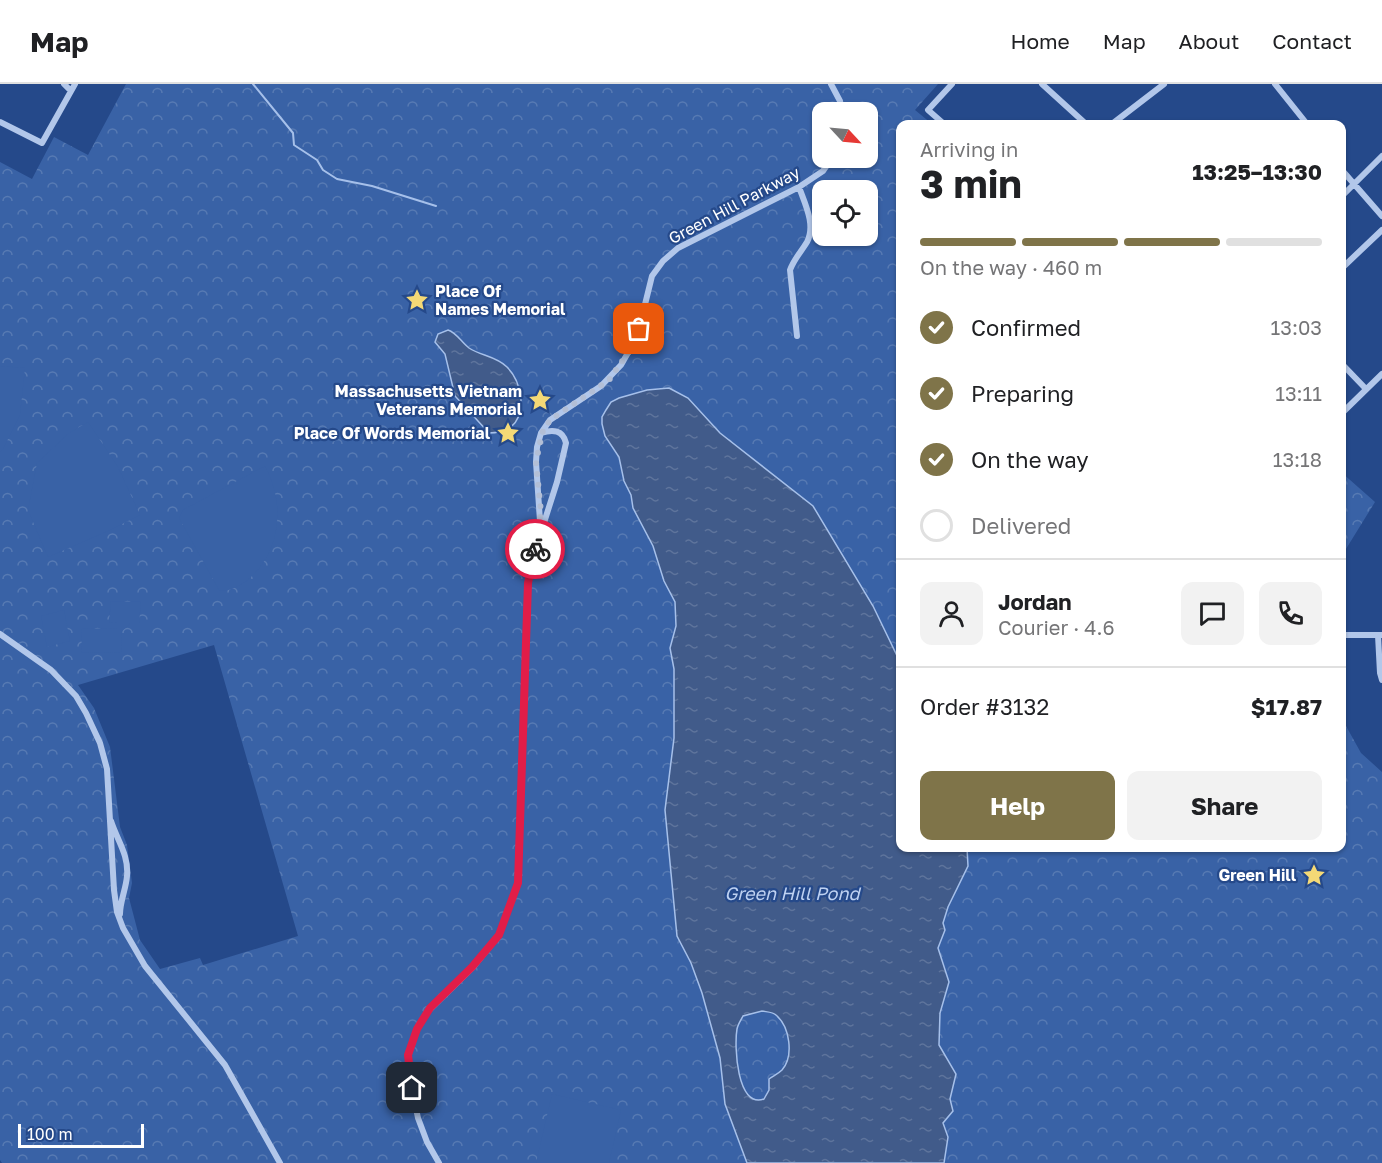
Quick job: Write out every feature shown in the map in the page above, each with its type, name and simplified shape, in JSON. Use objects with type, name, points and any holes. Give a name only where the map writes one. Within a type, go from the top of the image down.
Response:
[{"type":"street","points":[[64,84],[71,91]]},
{"type":"street","points":[[0,122],[42,143],[75,84]]},
{"type":"street","points":[[831,84],[840,102]]},
{"type":"street","points":[[939,120],[928,110],[952,84]]},
{"type":"street","points":[[1042,84],[1082,120]]},
{"type":"street","points":[[1117,120],[1164,84]]},
{"type":"street","points":[[1275,84],[1304,120]]},
{"type":"street","points":[[1346,192],[1382,156]]},
{"type":"street","name":"Green Hill Parkway","points":[[542,433],[550,420],[609,380],[621,364],[637,337],[651,280],[658,266],[667,256],[678,248],[799,187],[825,168]]},
{"type":"street","points":[[1346,175],[1382,216]]},
{"type":"street","points":[[797,336],[790,270],[811,232],[810,221],[799,187]]},
{"type":"street","points":[[1346,264],[1382,230]]},
{"type":"street","points":[[1346,368],[1366,389]]},
{"type":"street","points":[[1346,409],[1382,374]]},
{"type":"street","points":[[439,1163],[427,1142],[418,1118],[409,1075],[408,1055],[417,1029],[427,1012],[472,967],[499,935],[518,883],[528,583],[541,512],[536,462],[542,433],[557,431],[565,438],[566,443],[557,482],[537,543]]},
{"type":"street","points":[[0,634],[51,670],[81,704],[103,753],[108,782],[114,890],[120,920],[145,966],[225,1065],[280,1163]]},
{"type":"street","points":[[1346,635],[1380,635],[1382,680]]},
{"type":"street","points":[[108,805],[112,825],[124,849],[127,862],[127,881],[121,899],[120,920]]},
{"type":"green space","points":[[126,84],[938,84],[915,110],[927,120],[896,120],[896,852],[1346,852],[1346,726],[1361,753],[1382,772],[1382,1163],[2,1163],[0,1160],[0,162],[32,179],[54,137],[88,155]],"holes":[[[214,645],[298,936],[203,965],[200,958],[160,969],[140,940],[129,898],[132,883],[127,845],[120,827],[110,747],[94,708],[78,685]]]},
{"type":"green space","points":[[0,366],[25,368],[20,415],[0,452]]},
{"type":"green space","points":[[88,422],[118,467],[140,515],[48,557],[28,510],[37,463],[69,433]]},
{"type":"green space","points":[[265,466],[276,496],[276,528],[273,543],[257,571],[245,582],[230,590],[219,590],[179,518],[183,510]]},
{"type":"green space","points":[[1346,476],[1375,502],[1346,549]]},
{"type":"green space","points":[[111,601],[141,602],[139,623],[131,623],[122,631],[121,652],[82,653],[81,629],[117,628],[117,623],[109,622]]},
{"type":"green space","points":[[64,610],[70,641],[47,647],[41,616]]},
{"type":"green space","points":[[552,1094],[621,1110],[609,1163],[536,1163]]},
{"type":"water","points":[[448,330],[469,348],[498,361],[512,373],[519,388],[521,405],[516,421],[509,428],[501,432],[489,433],[455,396],[445,354],[435,342],[438,334]]},
{"type":"water","name":"Green Hill Pond","points":[[669,388],[688,398],[720,433],[813,506],[873,606],[896,654],[896,852],[967,852],[968,866],[948,907],[943,923],[945,930],[938,948],[949,982],[940,1013],[939,1045],[956,1074],[950,1099],[953,1111],[943,1123],[948,1137],[944,1163],[747,1163],[725,1104],[720,1058],[702,993],[691,963],[677,936],[665,810],[674,738],[674,669],[670,648],[676,626],[675,602],[664,581],[653,546],[633,508],[619,457],[605,436],[602,417],[611,402],[647,390]],"holes":[[[762,1011],[772,1013],[781,1020],[785,1027],[789,1042],[788,1057],[782,1070],[769,1079],[769,1090],[764,1099],[755,1100],[748,1095],[739,1074],[736,1049],[737,1029],[743,1016]]]},
{"type":"waterway","points":[[253,84],[293,133],[294,145],[317,160],[323,170],[337,179],[372,186],[436,206]]},
{"type":"way so far","points":[[535,549],[541,512],[536,462],[537,447],[545,426],[550,420],[609,380],[630,350],[639,329]]},
{"type":"place","name":"Place Of Names Memorial","points":[[417,300]]},
{"type":"place","name":"Massachusetts Vietnam Veterans Memorial","points":[[540,400]]},
{"type":"place","name":"Place Of Words Memorial","points":[[508,433]]},
{"type":"place","name":"Green Hill","points":[[1314,875]]},
{"type":"route","points":[[412,1088],[408,1055],[423,1017],[444,993],[464,976],[499,935],[518,883],[528,583],[535,549]]}]
